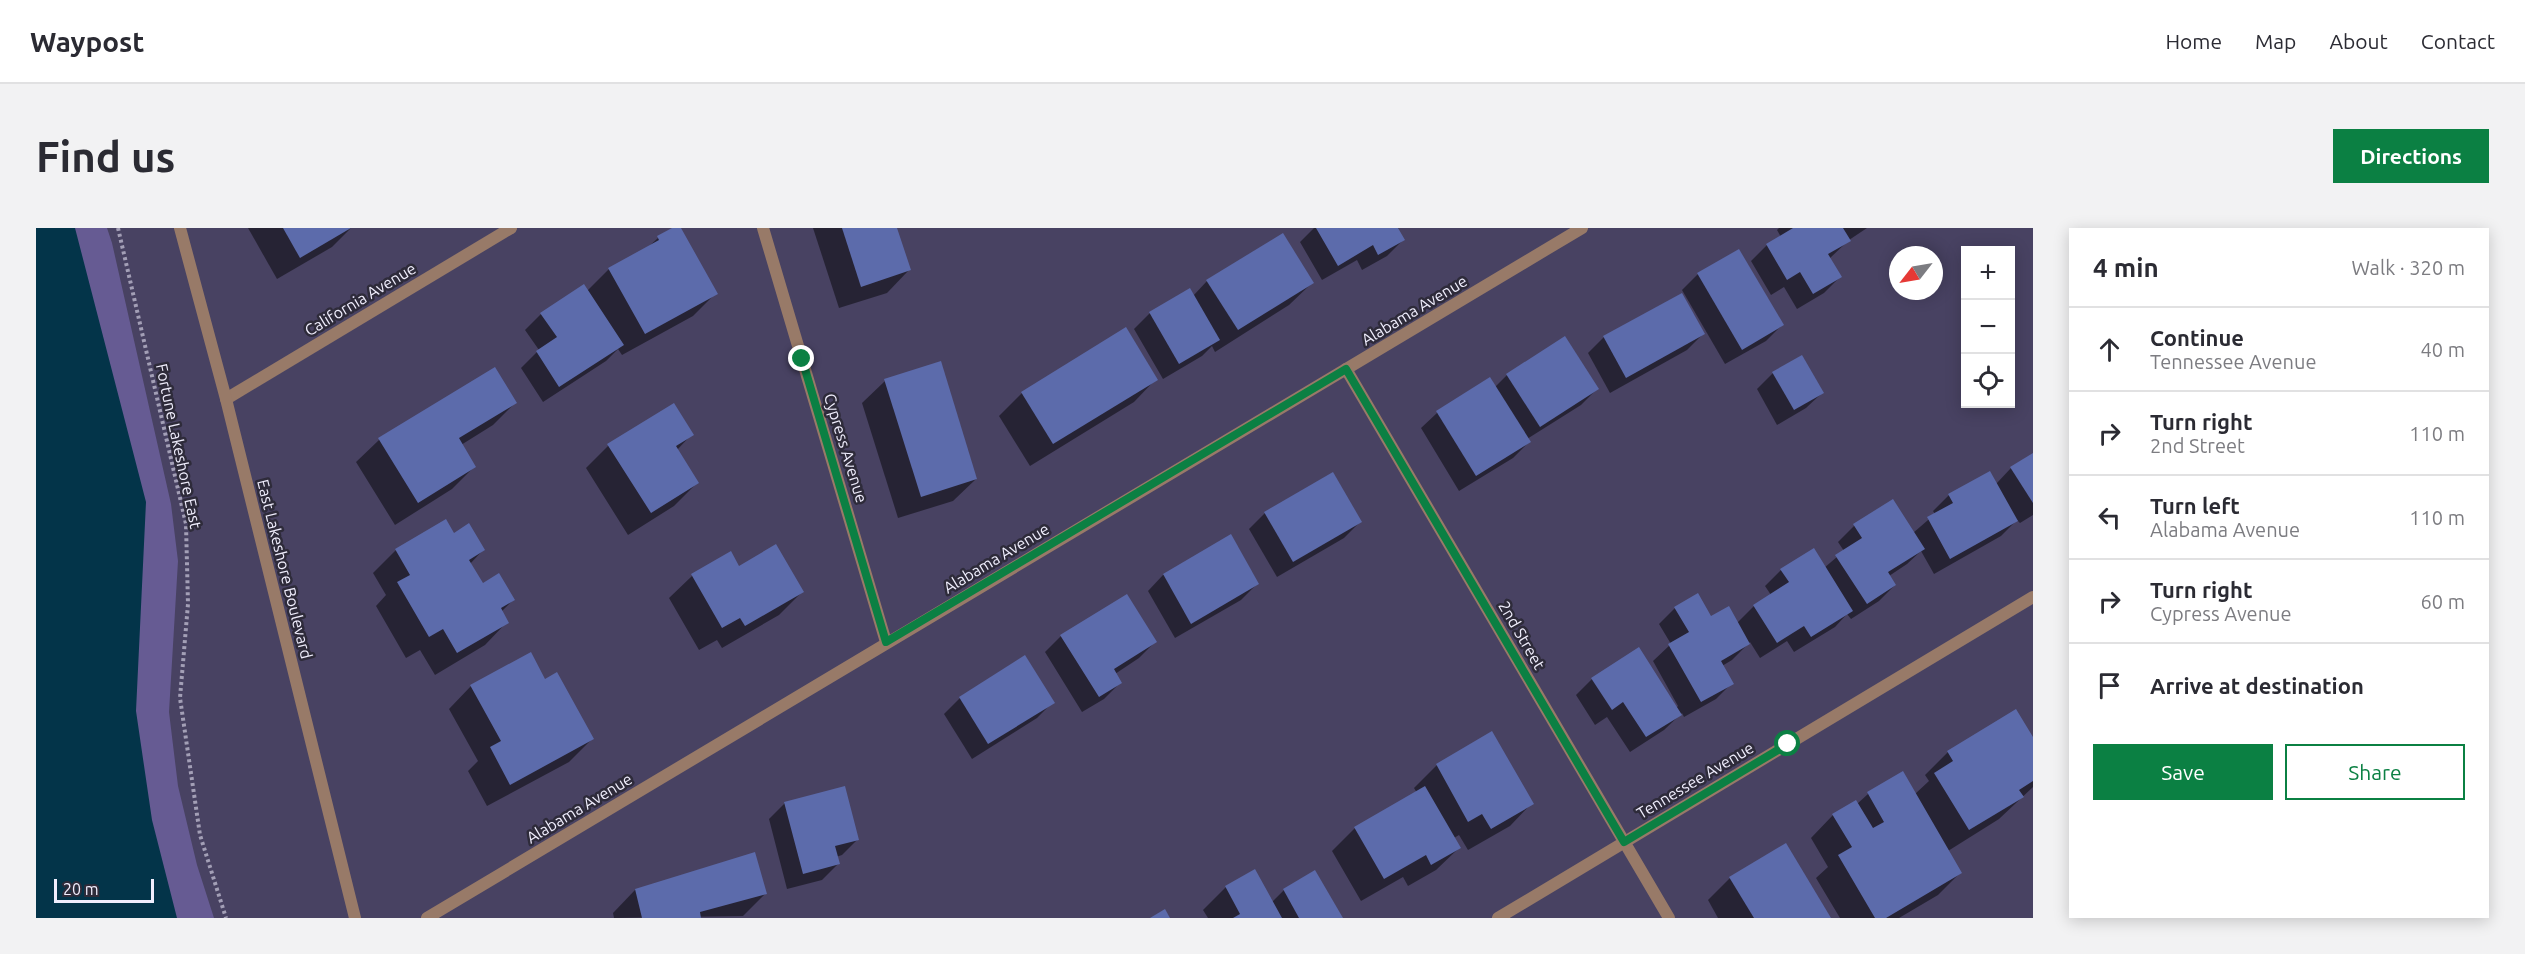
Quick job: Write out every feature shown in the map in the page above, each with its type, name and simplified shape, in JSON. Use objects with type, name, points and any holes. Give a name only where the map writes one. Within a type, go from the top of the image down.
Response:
[{"type":"street","name":"East Lakeshore Boulevard","points":[[180,228],[226,399],[355,918]]},
{"type":"street","name":"California Avenue","points":[[226,399],[511,228]]},
{"type":"street","name":"Cypress Avenue","points":[[763,228],[886,642]]},
{"type":"street","name":"Alabama Avenue","points":[[427,918],[1582,228]]},
{"type":"street","name":"2nd Street","points":[[1346,369],[1669,918]]},
{"type":"street","name":"Tennessee Avenue","points":[[1498,918],[2033,597]]},
{"type":"path","name":"Fortune Lakeshore East","points":[[118,228],[186,524],[188,604],[180,698],[200,835],[226,918]]},
{"type":"shaded area","points":[[36,228],[107,228],[112,243],[171,504],[178,561],[169,712],[178,786],[197,865],[214,918],[36,918]]},
{"type":"water","points":[[36,228],[75,228],[146,502],[136,711],[152,820],[177,918],[36,918]]},
{"type":"building","points":[[283,228],[351,228],[300,258]]},
{"type":"building","points":[[672,228],[681,228],[718,294],[645,334],[608,268],[659,240],[657,236]]},
{"type":"building","points":[[842,228],[897,228],[911,270],[861,287]]},
{"type":"building","points":[[1316,228],[1398,228],[1405,240],[1378,255],[1373,245],[1338,266]]},
{"type":"building","points":[[1793,228],[1843,228],[1851,241],[1828,254],[1842,277],[1813,294],[1800,272],[1787,280],[1766,244]]},
{"type":"building","points":[[1283,233],[1314,283],[1238,330],[1206,280]]},
{"type":"building","points":[[1739,249],[1784,325],[1742,350],[1697,273]]},
{"type":"building","points":[[584,284],[624,345],[559,387],[536,351],[557,337],[540,313]]},
{"type":"building","points":[[1190,288],[1220,340],[1179,364],[1149,312]]},
{"type":"building","points":[[1682,293],[1705,334],[1626,378],[1603,336]]},
{"type":"building","points":[[1126,327],[1158,380],[1053,444],[1021,392]]},
{"type":"building","points":[[1565,336],[1599,389],[1540,427],[1506,374]]},
{"type":"building","points":[[1802,355],[1824,393],[1794,410],[1772,372]]},
{"type":"building","points":[[941,361],[977,479],[921,497],[884,379]]},
{"type":"building","points":[[495,367],[517,403],[459,438],[476,467],[418,503],[378,438]]},
{"type":"building","points":[[1490,377],[1531,442],[1476,476],[1436,411]]},
{"type":"building","points":[[674,403],[694,435],[676,446],[699,483],[651,513],[607,444]]},
{"type":"building","points":[[2033,453],[2033,503],[2010,467]]},
{"type":"building","points":[[1990,471],[2018,521],[1950,559],[1927,517],[1953,503],[1948,494]]},
{"type":"building","points":[[1333,472],[1362,522],[1293,562],[1264,512]]},
{"type":"building","points":[[1893,499],[1925,549],[1888,572],[1896,585],[1867,604],[1835,555],[1862,538],[1853,524]]},
{"type":"building","points":[[446,519],[454,533],[469,523],[485,550],[469,560],[483,583],[499,573],[515,600],[501,608],[509,623],[457,653],[443,629],[429,637],[397,582],[410,575],[395,549]]},
{"type":"building","points":[[1231,534],[1259,584],[1191,624],[1163,574]]},
{"type":"building","points":[[776,544],[804,592],[745,626],[740,618],[722,628],[691,574],[731,551],[739,566]]},
{"type":"building","points":[[1814,548],[1853,611],[1811,637],[1804,626],[1777,643],[1753,605],[1789,582],[1780,569]]},
{"type":"building","points":[[1698,593],[1711,616],[1729,606],[1750,644],[1721,661],[1734,684],[1701,702],[1668,644],[1689,632],[1674,607]]},
{"type":"building","points":[[1127,594],[1157,642],[1114,669],[1122,683],[1099,697],[1060,635]]},
{"type":"building","points":[[1639,647],[1682,715],[1646,737],[1623,702],[1612,710],[1591,678]]},
{"type":"building","points":[[531,652],[545,679],[557,672],[594,739],[510,785],[490,747],[501,741],[470,685]]},
{"type":"building","points":[[1025,655],[1055,703],[988,744],[959,697]]},
{"type":"building","points":[[2016,709],[2033,737],[2033,781],[2019,790],[2024,797],[1969,830],[1934,773],[1953,761],[1947,751]]},
{"type":"building","points":[[1492,731],[1534,804],[1491,829],[1482,814],[1468,822],[1436,764]]},
{"type":"building","points":[[1903,771],[1962,873],[1886,918],[1875,918],[1838,855],[1852,847],[1832,814],[1856,800],[1873,828],[1884,822],[1867,792]]},
{"type":"building","points":[[845,786],[859,840],[835,846],[840,864],[803,874],[784,802]]},
{"type":"building","points":[[1425,786],[1461,848],[1431,865],[1426,855],[1384,879],[1354,827]]},
{"type":"building","points":[[1786,843],[1831,918],[1754,918],[1729,877]]},
{"type":"building","points":[[755,852],[767,894],[700,912],[701,918],[642,918],[635,889]]},
{"type":"building","points":[[1255,869],[1282,918],[1233,918],[1240,914],[1225,886]]},
{"type":"building","points":[[1315,870],[1343,918],[1299,918],[1283,889]]},
{"type":"building","points":[[1165,909],[1170,918],[1150,918]]},
{"type":"route","points":[[802,359],[886,642],[1346,369],[1624,842],[1788,744]]}]
